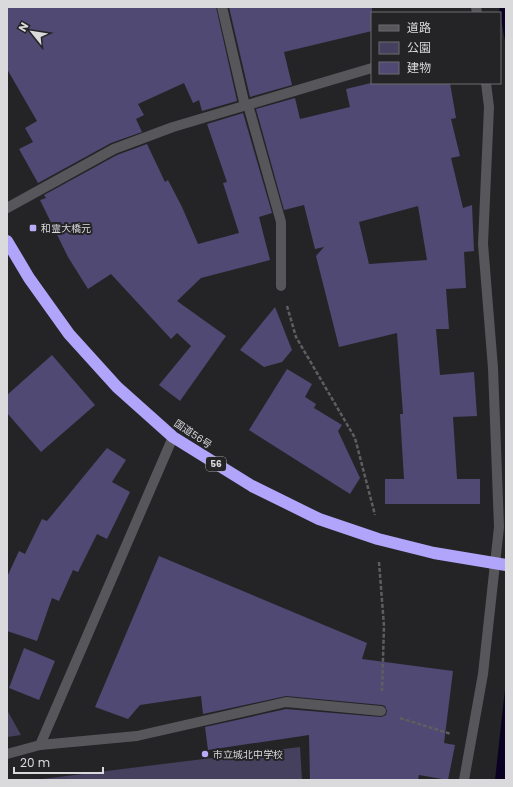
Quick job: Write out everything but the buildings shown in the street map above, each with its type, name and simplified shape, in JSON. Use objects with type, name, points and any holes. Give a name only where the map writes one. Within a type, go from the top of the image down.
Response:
[{"type":"highway","name":"国道56号","points":[[7,241],[29,278],[68,334],[117,387],[173,437],[252,486],[319,519],[392,542],[434,553],[501,564]]},
{"type":"street","points":[[222,7],[247,105],[281,222],[281,286]]},
{"type":"street","points":[[7,208],[114,149],[173,127],[371,68]]},
{"type":"street","points":[[464,780],[484,674],[501,564],[493,373],[483,244],[489,108],[486,84]]},
{"type":"street","points":[[40,744],[173,437]]},
{"type":"street","points":[[7,754],[40,744],[137,736],[286,702],[381,711]]},
{"type":"green space","points":[[7,710],[21,735],[7,737]]},
{"type":"green space","points":[[300,747],[302,780],[34,780]]},
{"type":"shaded area","points":[[499,7],[506,7],[506,47],[501,12]]},
{"type":"shaded area","points":[[506,680],[506,780],[495,780]]},
{"type":"place","name":"和霊大橋元","points":[[33,228]]},
{"type":"place","name":"市立城北中学校","points":[[205,754]]}]
